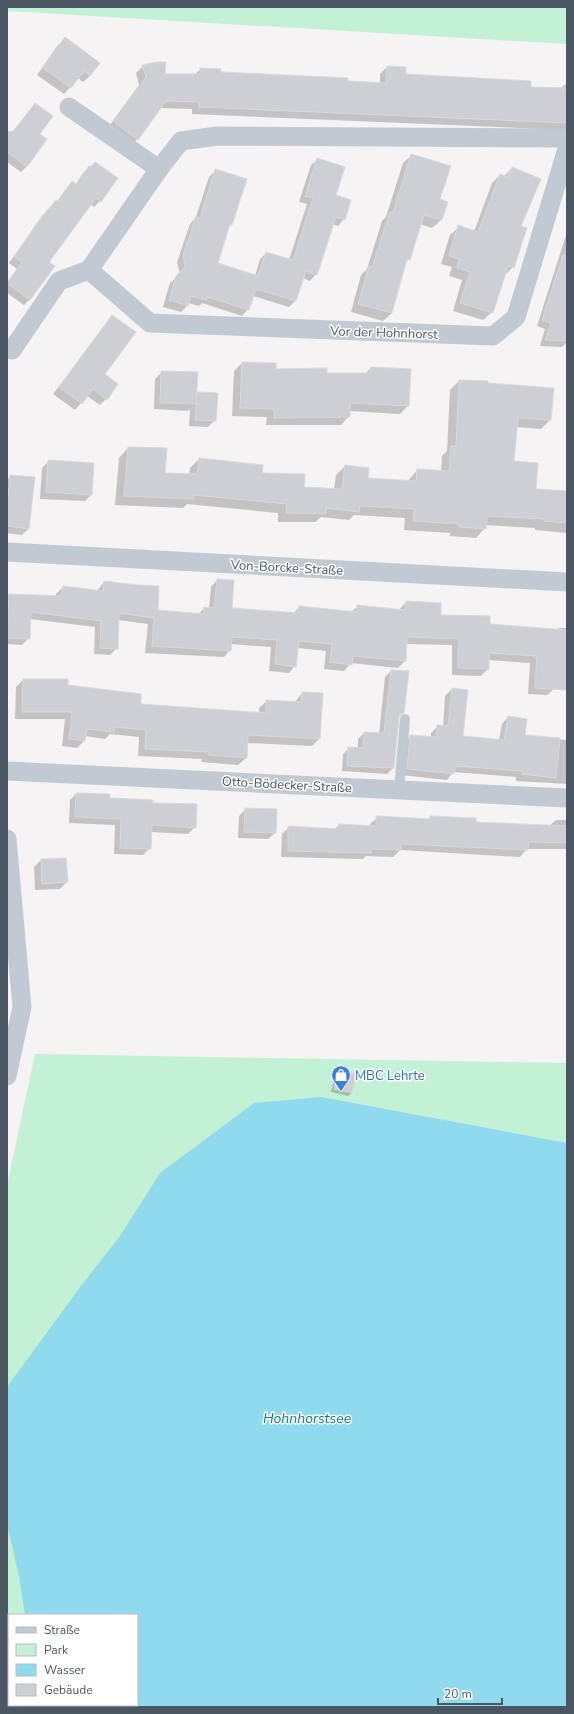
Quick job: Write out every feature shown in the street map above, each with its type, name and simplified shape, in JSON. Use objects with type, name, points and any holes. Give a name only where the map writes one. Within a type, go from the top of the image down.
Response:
[{"type":"street","points":[[69,107],[159,169]]},
{"type":"street","points":[[12,350],[59,281],[89,270],[159,169],[181,141],[217,136],[567,138]]},
{"type":"street","name":"Vor der Hohnhorst","points":[[89,270],[150,323],[493,336],[516,317],[567,149]]},
{"type":"street","name":"Von-Borcke-Straße","points":[[7,552],[567,582]]},
{"type":"street","name":"Otto-Bödecker-Straße","points":[[7,771],[567,798]]},
{"type":"street","points":[[7,839],[22,1007],[7,1076]]},
{"type":"lane","points":[[399,790],[405,719]]},
{"type":"green space","points":[[7,7],[567,7],[567,44],[7,11]]},
{"type":"green space","name":"Hohnhorstsee","points":[[35,1054],[567,1063],[567,1707],[7,1707],[7,1185]]},
{"type":"water","name":"Hohnhorstsee","points":[[321,1097],[567,1143],[567,1707],[89,1707],[87,1706],[138,1706],[138,1614],[25,1614],[19,1576],[7,1525],[7,1387],[81,1286],[120,1236],[160,1173],[254,1103]]},
{"type":"building","points":[[65,37],[100,63],[90,76],[84,71],[71,88],[43,68]]},
{"type":"building","points":[[156,62],[166,62],[165,74],[200,74],[200,68],[221,69],[221,72],[348,78],[348,81],[386,83],[387,66],[406,67],[406,74],[531,81],[531,87],[567,88],[567,123],[199,107],[199,102],[166,101],[138,140],[114,122],[146,77],[142,65]]},
{"type":"building","points":[[35,103],[53,116],[40,134],[47,139],[27,167],[7,152],[7,132],[14,131]]},
{"type":"building","points":[[411,154],[451,166],[440,199],[448,202],[442,220],[424,215],[410,260],[407,259],[392,313],[358,304],[369,266],[372,267],[390,212],[393,212]]},
{"type":"building","points":[[317,158],[345,167],[336,195],[351,200],[345,220],[336,217],[317,275],[306,271],[296,301],[256,289],[249,310],[207,297],[206,300],[191,296],[188,306],[169,300],[176,276],[185,267],[183,255],[196,216],[200,218],[215,169],[247,179],[232,225],[230,224],[218,263],[258,276],[266,252],[293,260],[313,198],[305,196]]},
{"type":"building","points":[[95,162],[118,178],[101,202],[96,198],[49,262],[55,266],[30,300],[7,283],[22,262],[14,257],[48,209],[56,200],[58,201],[72,181],[76,184],[89,166],[91,167]]},
{"type":"building","points":[[512,167],[541,179],[521,226],[527,228],[514,268],[508,266],[493,313],[460,303],[470,272],[457,268],[459,259],[449,256],[458,225],[478,232],[500,174],[507,177]]},
{"type":"building","points":[[563,255],[567,255],[567,341],[545,340],[551,323],[542,320]]},
{"type":"building","points":[[112,315],[136,332],[105,374],[118,384],[107,400],[93,389],[82,404],[59,387]]},
{"type":"building","points":[[242,362],[276,363],[276,369],[327,368],[327,373],[370,373],[371,367],[411,369],[409,406],[350,403],[350,417],[274,418],[274,409],[240,408]]},
{"type":"building","points":[[161,371],[198,372],[196,404],[160,403]]},
{"type":"building","points":[[459,380],[488,381],[488,383],[554,388],[551,420],[518,418],[514,461],[538,463],[536,489],[567,491],[567,523],[544,521],[544,519],[487,516],[486,529],[459,527],[459,524],[413,521],[414,509],[360,506],[359,512],[326,508],[326,514],[286,513],[287,504],[194,495],[194,499],[124,496],[128,447],[167,448],[165,473],[197,474],[199,458],[263,465],[262,473],[305,474],[304,487],[342,489],[345,465],[369,468],[368,478],[416,481],[417,469],[449,471],[451,446],[456,446]]},
{"type":"building","points":[[197,392],[218,393],[216,421],[195,420]]},
{"type":"building","points":[[48,460],[94,463],[92,495],[46,492]]},
{"type":"building","points":[[10,475],[35,477],[29,529],[7,526]]},
{"type":"building","points":[[217,579],[234,580],[232,608],[298,613],[299,606],[357,612],[357,605],[405,610],[406,601],[441,603],[441,615],[490,616],[490,624],[567,630],[567,690],[535,688],[537,656],[489,653],[489,669],[458,668],[459,639],[407,637],[406,661],[353,656],[352,665],[330,662],[332,644],[299,641],[296,667],[275,664],[277,640],[232,637],[231,651],[152,646],[154,618],[119,613],[118,649],[100,648],[101,621],[31,612],[30,639],[7,638],[9,594],[61,596],[63,586],[103,591],[104,581],[159,586],[158,610],[203,614],[204,607],[214,608]]},
{"type":"building","points":[[391,670],[409,671],[404,713],[400,715],[399,718],[394,768],[347,766],[348,747],[363,748],[364,732],[384,733]]},
{"type":"building","points":[[23,679],[68,679],[68,685],[141,694],[141,704],[266,713],[266,700],[301,702],[302,692],[323,693],[320,739],[248,735],[247,758],[208,755],[209,752],[145,749],[146,730],[114,727],[114,732],[87,729],[85,741],[69,739],[72,712],[22,712]]},
{"type":"building","points":[[452,688],[468,690],[463,736],[504,740],[508,716],[527,719],[525,735],[560,738],[556,778],[522,774],[522,771],[455,766],[454,774],[407,769],[410,735],[436,737],[437,725],[448,726]]},
{"type":"building","points":[[76,793],[110,794],[110,798],[153,800],[153,803],[197,804],[196,828],[152,825],[151,849],[120,848],[121,819],[75,817]]},
{"type":"building","points":[[245,808],[277,809],[276,833],[244,832]]},
{"type":"building","points":[[376,816],[430,819],[430,816],[476,818],[476,822],[567,826],[567,843],[529,842],[528,850],[401,844],[401,850],[371,849],[371,853],[288,851],[288,826],[339,829],[339,824],[376,826]]},
{"type":"building","points":[[66,858],[68,882],[42,884],[41,859]]},
{"type":"building","points":[[338,1071],[356,1074],[352,1093],[334,1089]]},
{"type":"place","name":"MBC Lehrte","points":[[341,1092]]}]
